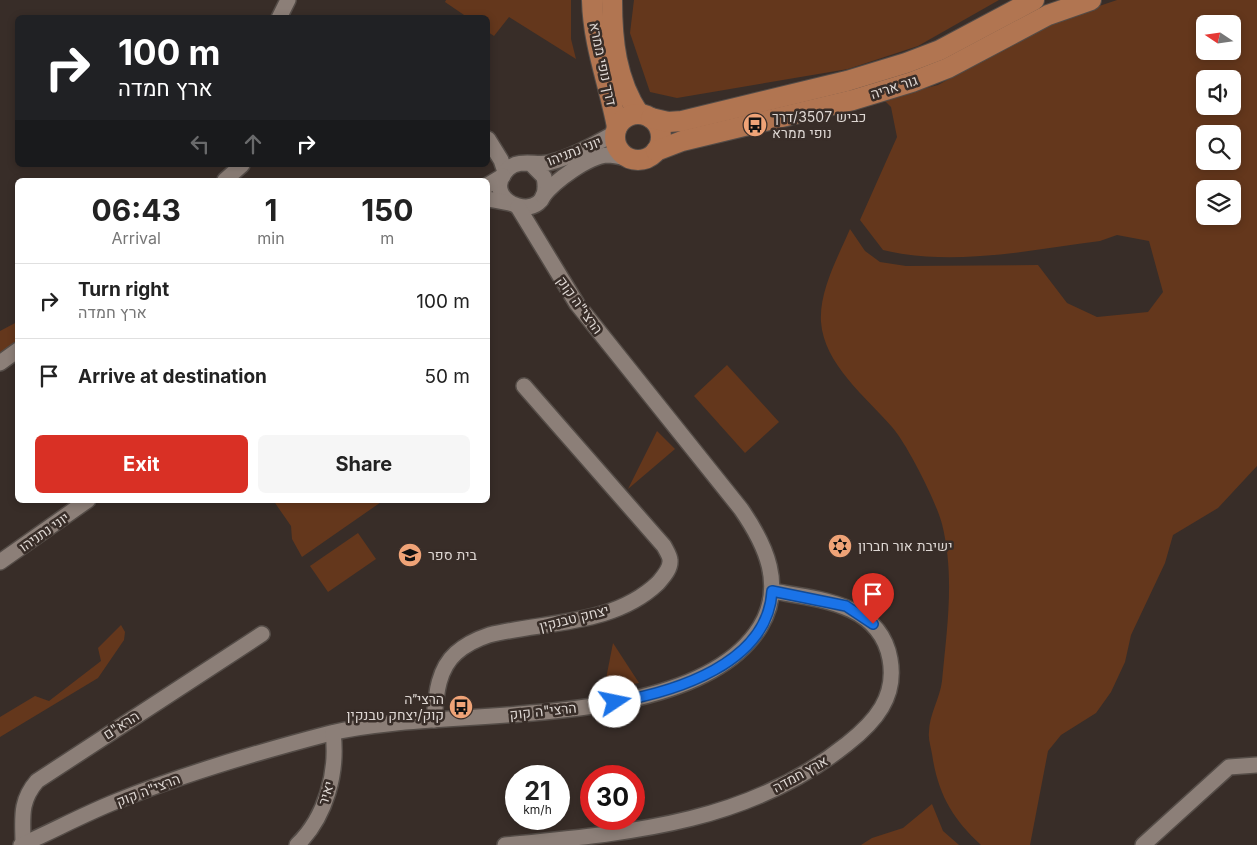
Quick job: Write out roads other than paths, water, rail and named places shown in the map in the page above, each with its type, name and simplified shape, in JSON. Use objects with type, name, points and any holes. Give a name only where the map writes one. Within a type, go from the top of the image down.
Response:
[{"type":"main road","name":"דרך נופי ממרא","points":[[592,0],[592,18],[600,65],[616,130]]},
{"type":"main road","name":"דרך נופי ממרא","points":[[612,0],[613,43],[620,76],[629,100],[645,116]]},
{"type":"main road","name":"גור אריה","points":[[645,116],[668,122],[682,121],[856,78],[940,50],[1034,0]]},
{"type":"main road","name":"גור אריה","points":[[656,151],[682,141],[853,100],[912,82],[948,68],[1048,15],[1091,0]]},
{"type":"main road","points":[[645,116],[660,129],[661,137],[656,151],[643,160],[627,158],[617,148],[616,130],[626,117],[645,116]]},
{"type":"street","points":[[280,15],[288,0]]},
{"type":"street","name":"יוני נתניהו","points":[[527,164],[550,162],[616,130]]},
{"type":"street","points":[[490,142],[541,172],[544,178],[545,190],[540,199],[528,207],[490,199]]},
{"type":"street","points":[[490,142],[501,160],[504,174],[502,194],[513,205]]},
{"type":"street","name":"יוני נתניהו","points":[[540,199],[553,183],[596,159],[606,155],[627,158]]},
{"type":"street","points":[[490,184],[504,174],[510,167],[527,164]]},
{"type":"street","points":[[227,178],[240,167]]},
{"type":"street","name":"הרצי\"ה קוק","points":[[540,199],[536,219],[545,252]]},
{"type":"street","name":"הרצי\"ה קוק","points":[[22,845],[116,802],[170,781],[268,749],[333,733],[382,724],[500,716],[632,700],[677,687],[734,658],[747,646],[766,617],[772,591],[773,579],[762,542],[741,509],[577,304],[513,205]]},
{"type":"street","points":[[0,363],[15,352]]},
{"type":"street","name":"יצחק טבנקין","points":[[434,720],[438,687],[442,674],[448,661],[465,646],[489,636],[557,625],[604,613],[638,598],[653,588],[665,576],[668,568],[670,559],[664,546],[524,386]]},
{"type":"street","name":"יוני נתניהו","points":[[0,562],[84,503]]},
{"type":"street","name":"ארץ חמדה","points":[[505,845],[639,831],[728,809],[795,779],[830,758],[877,718],[886,702],[892,667],[883,637],[873,624],[846,606],[772,591]]},
{"type":"street","name":"הרא\"ם","points":[[22,845],[25,797],[37,781],[262,634]]},
{"type":"street","name":"יאיר","points":[[297,845],[317,820],[326,799],[335,750],[333,733]]},
{"type":"street","points":[[1144,845],[1229,767],[1257,765]]},
{"type":"place","name":"כביש 3507/דרך נופי ממרא","points":[[755,125]]},
{"type":"place","name":"ישיבת אור חברון","points":[[840,546]]},
{"type":"place","name":"בית ספר","points":[[410,555]]},
{"type":"place","name":"הרצי״ה קוק/יצחק טבנקין","points":[[461,707]]}]
